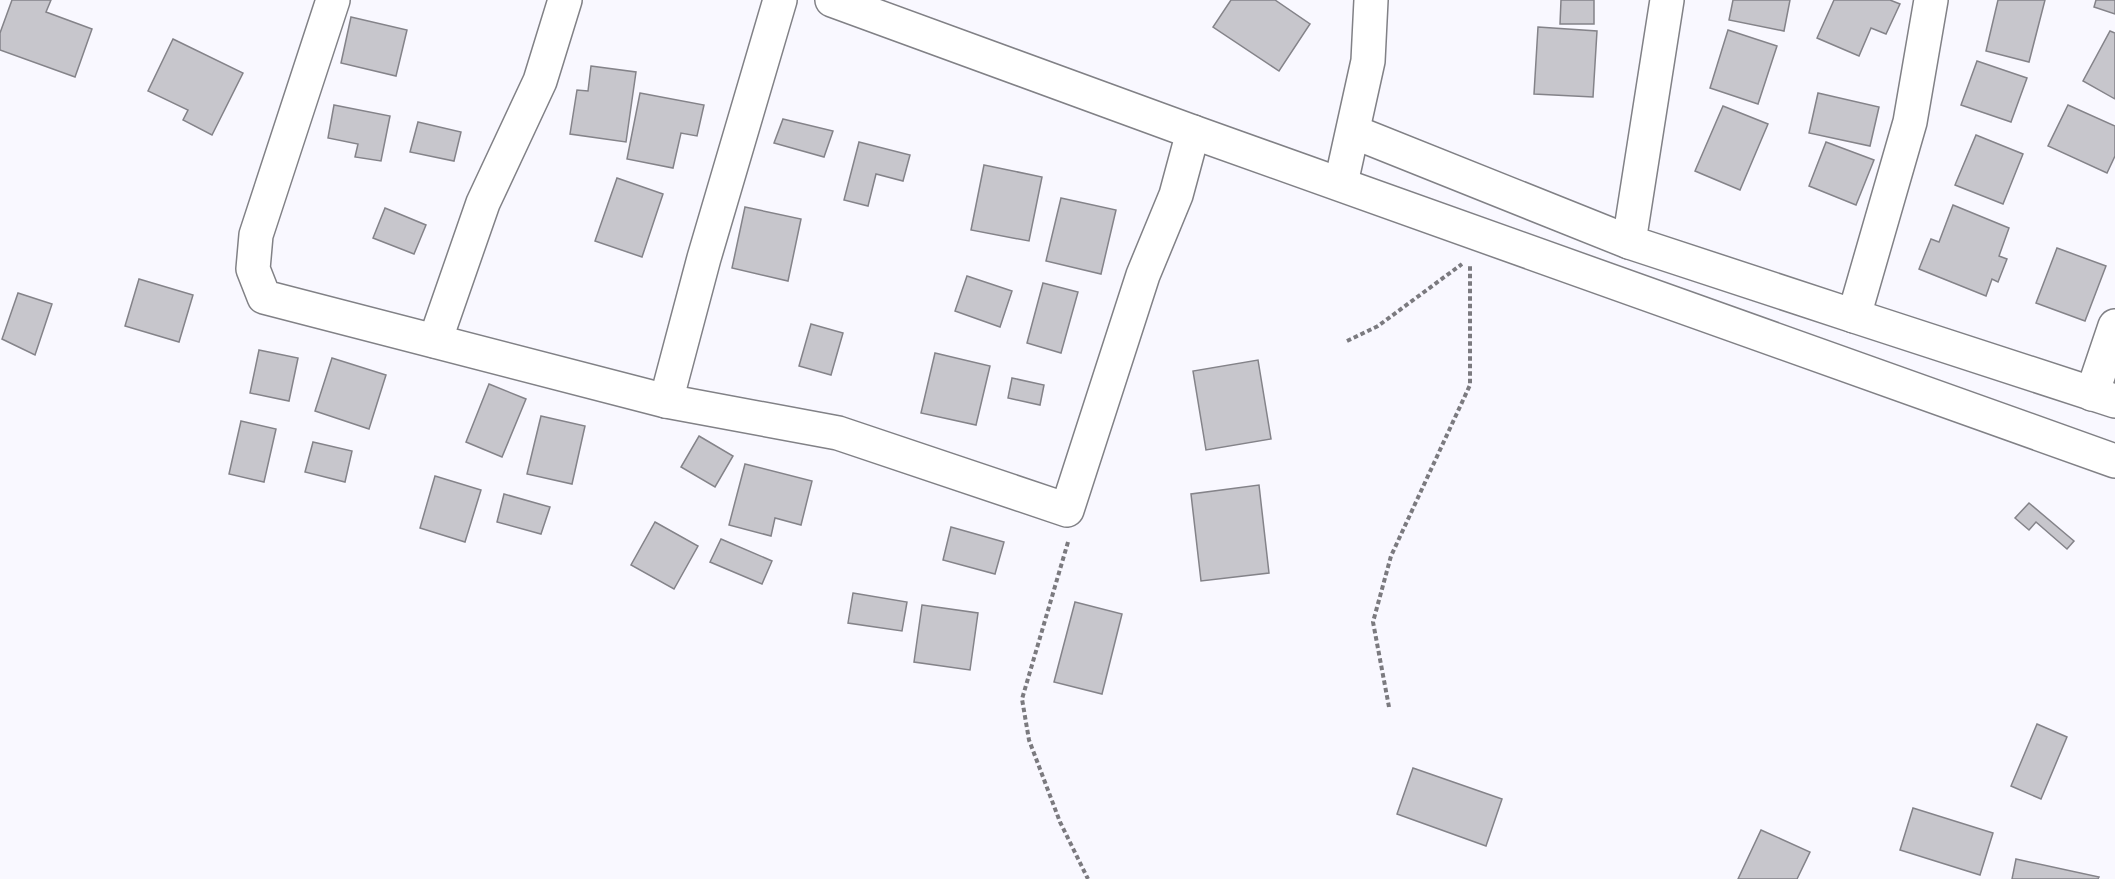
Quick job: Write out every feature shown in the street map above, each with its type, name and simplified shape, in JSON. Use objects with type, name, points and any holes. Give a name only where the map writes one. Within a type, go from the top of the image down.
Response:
[{"type":"street","points":[[333,0],[256,234],[253,269],[264,297],[666,402],[838,433],[1067,510],[1143,276],[1176,195],[1193,132]]},
{"type":"street","points":[[435,341],[483,203],[540,81],[565,0]]},
{"type":"street","points":[[666,402],[704,258],[780,0]]},
{"type":"street","points":[[832,0],[1193,132],[2115,461]]},
{"type":"street","points":[[1341,183],[1368,61],[1371,0]]},
{"type":"street","points":[[1629,242],[1666,0]]},
{"type":"street","points":[[1854,316],[1910,122],[1931,0]]},
{"type":"street","points":[[1354,132],[1629,242],[2103,397],[2115,326]]},
{"type":"path","points":[[1347,341],[1378,326],[1470,259],[1470,385],[1391,556],[1373,622],[1389,707]]},
{"type":"path","points":[[1067,510],[1069,542],[1022,699],[1029,740],[1060,822],[1088,879]]},
{"type":"building","points":[[12,0],[51,0],[46,12],[92,29],[75,77],[0,50],[0,33]]},
{"type":"building","points":[[1231,0],[1275,0],[1310,24],[1279,71],[1213,27]]},
{"type":"building","points":[[1561,0],[1594,0],[1594,24],[1560,24]]},
{"type":"building","points":[[1733,0],[1790,0],[1784,31],[1729,20]]},
{"type":"building","points":[[1834,0],[1890,0],[1900,4],[1886,34],[1871,28],[1859,56],[1817,38]]},
{"type":"building","points":[[1998,0],[2045,0],[2029,62],[1986,51]]},
{"type":"building","points":[[2096,0],[2115,0],[2115,14],[2094,7]]},
{"type":"building","points":[[351,17],[407,30],[396,76],[341,63]]},
{"type":"building","points":[[1538,27],[1597,31],[1593,97],[1534,94]]},
{"type":"building","points":[[1728,30],[1777,46],[1758,104],[1710,88]]},
{"type":"building","points":[[2110,31],[2115,33],[2115,99],[2083,81]]},
{"type":"building","points":[[173,39],[243,73],[212,135],[183,120],[188,110],[148,91]]},
{"type":"building","points":[[1977,61],[2027,78],[2011,122],[1961,105]]},
{"type":"building","points":[[591,66],[636,72],[626,142],[570,134],[577,90],[588,91]]},
{"type":"building","points":[[640,93],[704,105],[697,136],[681,133],[673,168],[627,159]]},
{"type":"building","points":[[1818,93],[1879,107],[1870,146],[1809,133]]},
{"type":"building","points":[[334,105],[390,116],[381,161],[355,157],[358,144],[328,138]]},
{"type":"building","points":[[2068,105],[2115,126],[2115,156],[2107,173],[2048,146]]},
{"type":"building","points":[[1723,106],[1768,124],[1740,190],[1695,171]]},
{"type":"building","points":[[783,119],[833,131],[824,157],[774,143]]},
{"type":"building","points":[[418,122],[461,132],[454,161],[410,152]]},
{"type":"building","points":[[1976,135],[2023,154],[2003,204],[1955,185]]},
{"type":"building","points":[[859,142],[910,155],[903,181],[876,174],[868,206],[844,200]]},
{"type":"building","points":[[1826,142],[1874,160],[1856,205],[1809,186]]},
{"type":"building","points":[[984,165],[1042,177],[1029,241],[971,230]]},
{"type":"building","points":[[617,178],[663,194],[642,257],[595,241]]},
{"type":"building","points":[[1061,198],[1116,210],[1101,274],[1046,261]]},
{"type":"building","points":[[1953,205],[2009,228],[1999,256],[2007,259],[1998,282],[1992,279],[1986,296],[1919,269],[1931,239],[1939,242]]},
{"type":"building","points":[[745,207],[801,219],[788,281],[732,268]]},
{"type":"building","points":[[385,208],[426,225],[414,254],[373,238]]},
{"type":"building","points":[[2057,248],[2106,266],[2085,321],[2036,303]]},
{"type":"building","points":[[967,276],[1012,291],[1000,327],[955,311]]},
{"type":"building","points":[[139,279],[193,295],[179,342],[125,326]]},
{"type":"building","points":[[1043,283],[1078,292],[1061,353],[1027,343]]},
{"type":"building","points":[[18,293],[52,304],[35,355],[2,339]]},
{"type":"building","points":[[811,324],[843,333],[831,375],[799,366]]},
{"type":"building","points":[[259,350],[298,358],[289,401],[250,393]]},
{"type":"building","points":[[935,353],[990,366],[976,425],[921,413]]},
{"type":"building","points":[[332,358],[386,375],[369,429],[315,411]]},
{"type":"building","points":[[1258,360],[1271,439],[1206,450],[1193,371]]},
{"type":"building","points":[[1012,378],[1044,385],[1040,405],[1008,398]]},
{"type":"building","points":[[489,384],[526,399],[502,457],[466,442]]},
{"type":"building","points":[[541,416],[585,426],[572,484],[527,474]]},
{"type":"building","points":[[241,421],[276,429],[264,482],[229,474]]},
{"type":"building","points":[[699,436],[733,456],[715,487],[681,467]]},
{"type":"building","points":[[313,442],[352,451],[345,482],[305,472]]},
{"type":"building","points":[[745,464],[812,481],[801,525],[775,518],[771,536],[729,525]]},
{"type":"building","points":[[435,476],[481,490],[465,542],[420,528]]},
{"type":"building","points":[[1259,485],[1269,573],[1201,581],[1191,494]]},
{"type":"building","points":[[504,494],[550,507],[541,534],[497,522]]},
{"type":"building","points":[[2029,503],[2074,541],[2067,549],[2036,522],[2029,530],[2015,518]]},
{"type":"building","points":[[655,522],[698,546],[674,589],[631,565]]},
{"type":"building","points":[[951,527],[1004,542],[995,574],[943,560]]},
{"type":"building","points":[[721,539],[772,561],[762,584],[710,562]]},
{"type":"building","points":[[853,593],[907,602],[902,631],[848,623]]},
{"type":"building","points":[[1075,602],[1122,614],[1102,694],[1054,682]]},
{"type":"building","points":[[922,605],[978,613],[970,670],[914,662]]},
{"type":"building","points":[[2037,724],[2067,737],[2041,799],[2011,786]]},
{"type":"building","points":[[1413,768],[1502,799],[1486,846],[1397,814]]},
{"type":"building","points":[[1913,808],[1993,833],[1980,875],[1900,850]]},
{"type":"building","points":[[1761,830],[1810,852],[1797,879],[1738,879]]},
{"type":"building","points":[[2016,859],[2099,877],[2098,879],[2012,879]]}]
